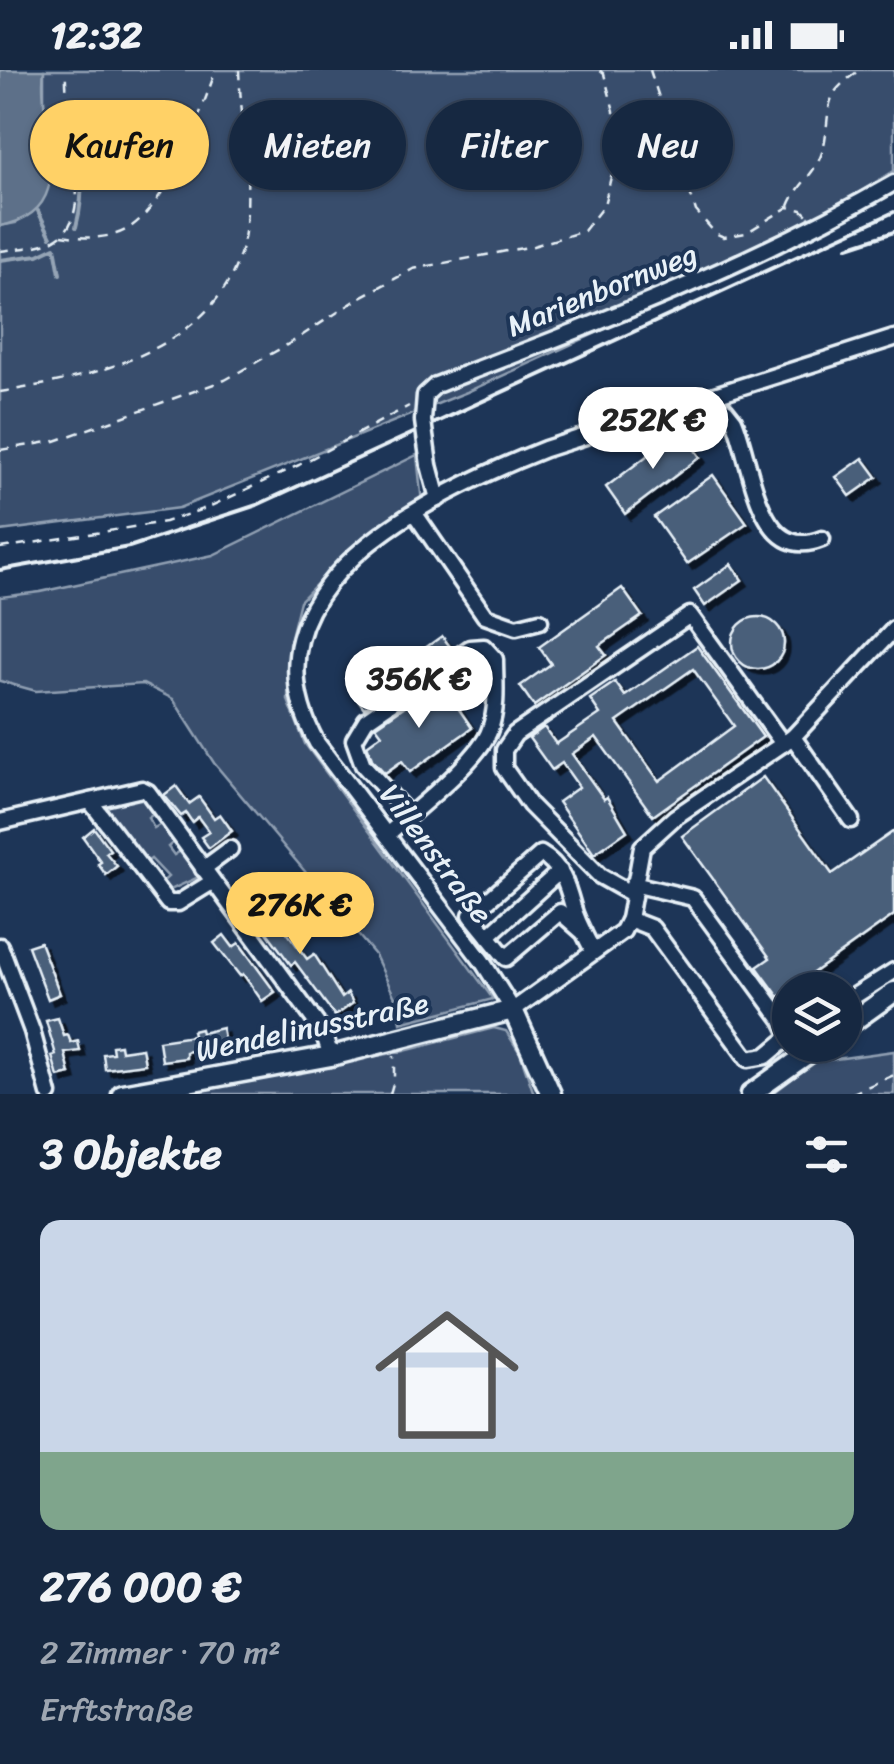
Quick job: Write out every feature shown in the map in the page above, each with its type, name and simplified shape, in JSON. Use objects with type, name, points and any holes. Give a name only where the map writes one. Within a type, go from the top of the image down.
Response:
[{"type":"main road","points":[[862,1015],[894,992]]},
{"type":"main road","name":"Wendelinusstraße","points":[[122,1094],[331,1056],[513,1010]]},
{"type":"main road","name":"Villenstraße","points":[[513,1010],[551,1094]]},
{"type":"main road","points":[[751,1094],[796,1062]]},
{"type":"street","name":"Marienbornweg","points":[[422,414],[425,395],[436,385],[613,317],[818,226],[894,183]]},
{"type":"street","name":"Villenstraße","points":[[513,1010],[482,961],[317,743],[302,715],[296,679],[297,646],[305,619],[323,588],[353,557],[438,499],[506,464],[894,338]]},
{"type":"street","points":[[698,400],[726,410],[734,420],[764,514],[777,534],[796,545],[807,546],[822,540]]},
{"type":"street","points":[[422,414],[438,499]]},
{"type":"street","points":[[416,514],[485,616],[516,627],[540,621]]},
{"type":"street","points":[[772,1006],[693,898],[633,889],[600,876],[530,806],[504,768],[504,750],[515,734],[690,615],[851,820]]},
{"type":"street","points":[[513,1010],[623,931],[629,919],[642,848],[675,818],[788,740],[894,628]]},
{"type":"street","points":[[387,835],[409,815],[472,757],[490,733],[495,709],[495,659],[484,647],[470,648],[366,720],[354,740],[363,764],[409,815]]},
{"type":"street","points":[[0,822],[142,790],[148,792],[323,1032],[331,1056]]},
{"type":"street","points":[[90,801],[168,904],[178,903],[230,849]]},
{"type":"street","points":[[584,933],[560,912],[506,958],[471,915],[541,854],[570,888],[573,908],[593,951]]},
{"type":"street","points":[[488,936],[560,872]]},
{"type":"street","points":[[629,919],[652,928],[748,1060],[772,1051]]},
{"type":"street","points":[[0,946],[32,1031],[49,1094]]},
{"type":"street","points":[[862,991],[894,970]]},
{"type":"path","points":[[0,251],[36,246],[70,228],[77,191],[66,105],[66,70]]},
{"type":"path","points":[[62,235],[83,238],[118,234],[136,224],[160,194],[193,136],[216,70]]},
{"type":"path","points":[[0,392],[54,384],[111,368],[165,344],[206,312],[230,282],[246,225],[248,167],[239,70]]},
{"type":"path","points":[[0,450],[55,441],[225,380],[361,296],[414,269],[533,246],[584,231],[604,205],[614,165],[614,111],[604,74],[599,70]]},
{"type":"path","points":[[650,70],[696,212],[715,233],[724,237],[746,233],[788,207],[796,188],[816,166],[827,143],[829,107],[835,92],[858,70]]},
{"type":"path","points":[[788,207],[802,210],[818,226]]},
{"type":"path","points":[[0,548],[165,522],[299,465],[406,406],[422,414]]},
{"type":"path","points":[[389,1041],[394,1058],[390,1094]]},
{"type":"path","points":[[851,1094],[894,1075]]},
{"type":"shaded area","points":[[0,70],[44,70],[44,100],[30,100],[30,190],[47,190],[42,203],[26,217],[0,226]]},
{"type":"shaded area","points":[[44,70],[894,70],[894,171],[820,216],[809,217],[804,238],[467,392],[179,508],[0,531],[0,226],[16,223],[34,190],[209,190],[209,100],[44,100]]},
{"type":"shaded area","points":[[417,455],[422,503],[365,535],[300,601],[289,645],[288,700],[305,744],[493,999],[401,1023],[398,1004],[375,955],[214,763],[173,699],[143,684],[36,691],[0,681],[0,597],[213,555]]},
{"type":"shaded area","points":[[142,795],[155,813],[148,818],[154,828],[163,823],[176,840],[168,847],[174,855],[182,850],[201,876],[166,892],[160,884],[168,877],[151,859],[145,863],[105,807]]},
{"type":"shaded area","points":[[494,1028],[506,1031],[520,1053],[534,1094],[171,1094],[404,1051]]},
{"type":"shaded area","points":[[894,1051],[894,1094],[772,1094],[814,1062],[862,1062],[862,1055]]},
{"type":"building","points":[[681,430],[700,457],[625,514],[606,487]]},
{"type":"building","points":[[863,458],[877,477],[850,496],[836,477]]},
{"type":"building","points":[[713,475],[747,523],[687,564],[654,517]]},
{"type":"building","points":[[731,564],[742,580],[705,606],[694,590]]},
{"type":"building","points":[[622,588],[642,616],[599,646],[606,655],[534,706],[520,686],[551,664],[539,647]]},
{"type":"building","points":[[758,617],[777,624],[784,643],[777,662],[758,669],[739,662],[732,643],[739,624]]},
{"type":"building","points":[[442,636],[451,648],[364,708],[356,697]]},
{"type":"building","points":[[697,646],[763,737],[653,816],[596,737],[572,754],[604,799],[607,797],[627,831],[594,854],[558,802],[579,787],[562,763],[552,770],[529,738],[544,727],[556,744],[600,714],[590,699],[615,682],[625,696]],"holes":[[[693,669],[734,726],[659,781],[617,722]]]},
{"type":"building","points":[[440,682],[472,728],[410,772],[402,761],[385,773],[372,759],[367,745],[382,734],[376,726]]},
{"type":"building","points":[[763,777],[832,874],[894,831],[894,915],[814,972],[772,972],[772,987],[757,967],[770,958],[682,836]]},
{"type":"building","points":[[176,786],[189,804],[199,797],[214,818],[220,814],[232,831],[209,848],[201,837],[209,832],[198,817],[192,822],[186,813],[181,816],[164,795]]},
{"type":"building","points":[[94,828],[117,866],[106,875],[83,837]]},
{"type":"building","points":[[258,891],[284,920],[280,923],[307,959],[314,954],[342,998],[348,993],[353,1003],[335,1016],[295,962],[291,965],[258,920],[263,917],[249,898]]},
{"type":"building","points":[[224,935],[233,947],[239,943],[275,992],[262,1001],[214,943]]},
{"type":"building","points":[[40,942],[60,994],[48,999],[28,946]]},
{"type":"building","points":[[58,1018],[64,1036],[68,1035],[71,1043],[78,1041],[80,1051],[65,1053],[70,1074],[58,1077],[46,1021]]},
{"type":"building","points":[[222,1028],[225,1044],[186,1052],[186,1058],[162,1061],[159,1041],[193,1036],[192,1031],[200,1029],[201,1033]]},
{"type":"building","points":[[120,1045],[121,1051],[142,1048],[145,1064],[105,1069],[103,1054],[113,1053],[112,1046]]},
{"type":"waterway","points":[[76,227],[81,190]]},
{"type":"waterway","points":[[38,211],[51,237]]},
{"type":"waterway","points":[[0,260],[38,255],[55,247],[60,274]]},
{"type":"railway","points":[[0,570],[129,547],[257,505],[894,212]]},
{"type":"railway","points":[[848,247],[894,232]]}]
